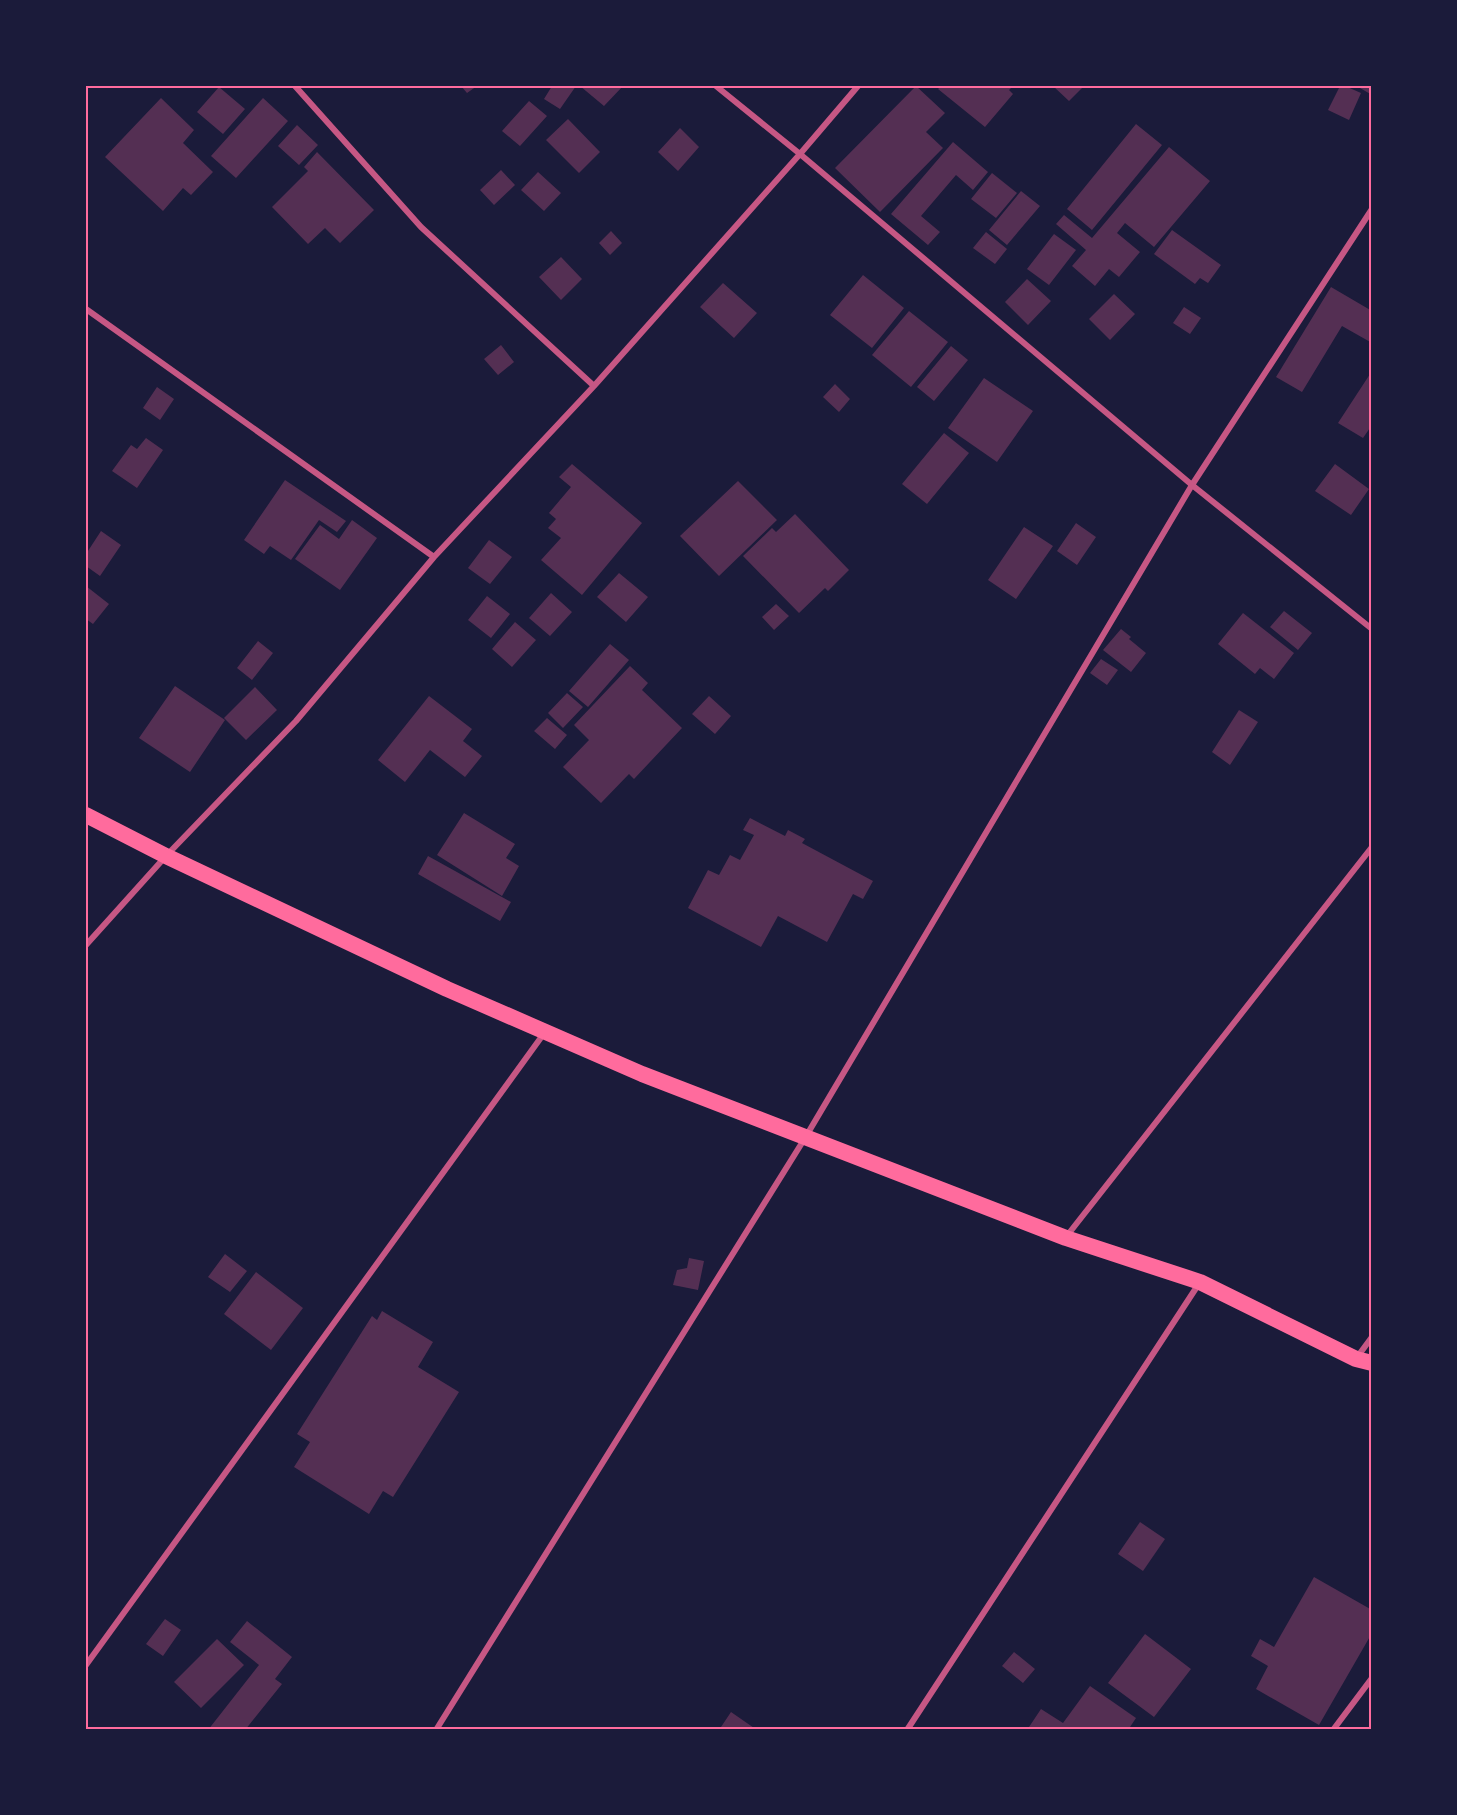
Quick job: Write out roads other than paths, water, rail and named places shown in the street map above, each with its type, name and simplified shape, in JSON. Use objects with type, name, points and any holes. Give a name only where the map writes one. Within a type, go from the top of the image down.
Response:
[{"type":"highway","points":[[86,815],[166,856],[447,989],[642,1074],[1065,1238],[1200,1282],[1364,1361]]},
{"type":"street","points":[[295,86],[421,226],[594,386]]},
{"type":"street","points":[[716,86],[800,154],[1192,485],[1371,629]]},
{"type":"street","points":[[86,945],[166,856],[296,721],[434,557],[594,386],[858,86]]},
{"type":"street","points":[[436,1730],[805,1138],[1192,485],[1371,208]]},
{"type":"street","points":[[86,309],[434,557]]},
{"type":"street","points":[[1065,1238],[1371,847]]},
{"type":"street","points":[[86,1665],[545,1031]]},
{"type":"street","points":[[907,1730],[1200,1282]]},
{"type":"street","points":[[1364,1361],[1371,1337]]},
{"type":"street","points":[[1333,1730],[1371,1678]]}]
